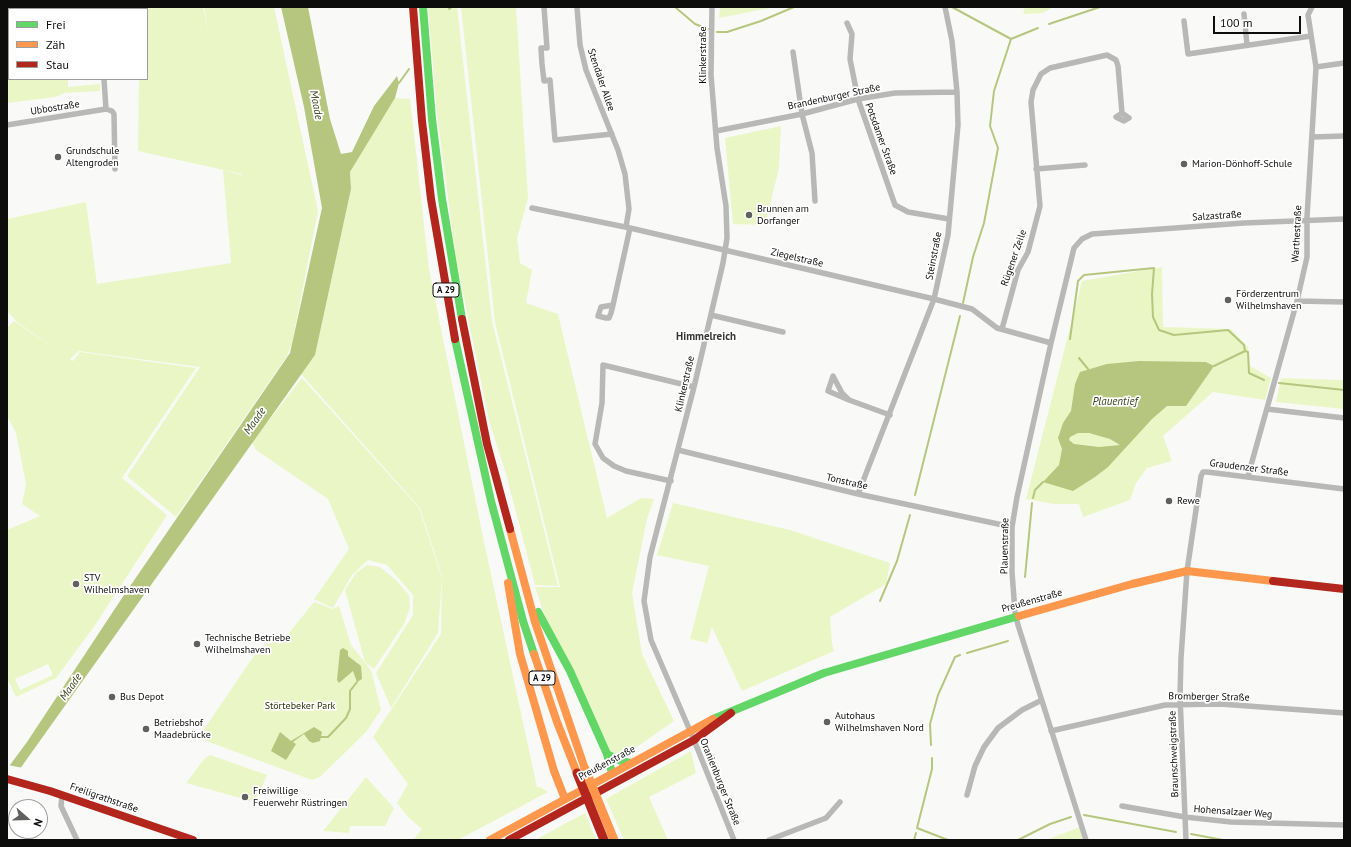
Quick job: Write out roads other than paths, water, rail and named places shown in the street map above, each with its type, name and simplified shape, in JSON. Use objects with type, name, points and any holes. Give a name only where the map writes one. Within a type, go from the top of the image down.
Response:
[{"type":"main road","name":"A 29","points":[[413,7],[422,121],[431,199],[444,277],[474,428],[509,567],[532,649],[581,771],[614,840]]},
{"type":"main road","name":"A 29","points":[[423,7],[433,126],[454,283],[487,444],[522,578],[581,771],[604,840]]},
{"type":"main road","points":[[509,567],[508,585],[526,679],[546,750],[565,799],[575,805]]},
{"type":"main road","name":"Preußenstraße","points":[[490,840],[714,717],[824,673],[1132,584],[1187,571],[1344,589]]},
{"type":"main road","points":[[522,578],[531,590],[546,629],[570,672],[607,754],[612,773],[609,786]]},
{"type":"main road","name":"Preußenstraße","points":[[509,840],[694,740],[711,729],[736,708]]},
{"type":"main road","points":[[607,754],[631,763]]},
{"type":"main road","name":"Freiligrathstraße","points":[[7,779],[62,795],[193,840]]},
{"type":"street","points":[[544,7],[547,48],[541,48],[542,64],[544,81],[550,80],[555,140],[612,134]]},
{"type":"street","name":"Stendaler Allee","points":[[577,7],[580,45],[586,70],[612,134],[625,174],[629,209],[628,228],[613,304]]},
{"type":"street","name":"Klinkerstraße","points":[[690,731],[651,640],[644,601],[650,557],[694,387],[725,250],[726,206],[716,131],[711,75],[712,7]]},
{"type":"street","name":"Steinstraße","points":[[858,494],[934,299],[948,235],[955,165],[957,92],[952,41],[945,7]]},
{"type":"street","name":"Warthestraße","points":[[1248,476],[1297,301],[1307,257],[1307,220],[1316,67],[1308,15],[1311,8]]},
{"type":"street","points":[[1244,14],[1247,45]]},
{"type":"street","points":[[1184,21],[1188,54],[1311,36]]},
{"type":"street","name":"Potsdamer Straße","points":[[847,23],[852,34],[850,58],[858,99],[896,205],[908,212],[949,219]]},
{"type":"street","points":[[793,52],[802,114],[812,153],[815,201]]},
{"type":"street","name":"Rügener Zeile","points":[[1002,329],[1018,270],[1028,252],[1040,206],[1031,102],[1033,90],[1041,74],[1050,68],[1108,55],[1116,60],[1122,113]]},
{"type":"street","points":[[1316,67],[1344,63]]},
{"type":"street","points":[[104,80],[106,109],[112,111],[114,114],[115,169]]},
{"type":"street","name":"Brandenburger Straße","points":[[716,131],[802,114],[858,99],[895,93],[957,92]]},
{"type":"street","name":"Ubbostraße","points":[[7,125],[106,109]]},
{"type":"street","points":[[1312,137],[1344,136]]},
{"type":"street","points":[[1036,169],[1085,165]]},
{"type":"street","name":"Ziegelstraße","points":[[532,208],[628,228],[934,299],[972,309],[997,328],[1051,343]]},
{"type":"street","name":"Salzastraße","points":[[1092,234],[1244,223],[1344,219]]},
{"type":"street","name":"Plauenstraße","points":[[1086,840],[1040,701],[1016,618],[1012,572],[1012,527],[1018,490],[1074,248],[1082,239],[1092,234]]},
{"type":"street","points":[[1297,301],[1344,302]]},
{"type":"street","points":[[711,315],[783,332]]},
{"type":"street","points":[[670,482],[626,471],[614,466],[603,458],[595,444],[602,403],[603,365],[694,387]]},
{"type":"street","points":[[849,400],[890,415]]},
{"type":"street","points":[[1267,409],[1344,418]]},
{"type":"street","name":"Tonstraße","points":[[678,450],[858,494],[1012,527]]},
{"type":"street","name":"Graudenzer Straße","points":[[1187,571],[1197,495],[1203,472],[1248,476],[1344,489]]},
{"type":"street","name":"Braunschweigstraße","points":[[1186,840],[1181,658],[1187,571]]},
{"type":"street","points":[[967,795],[975,766],[984,747],[998,728],[1022,710],[1040,701]]},
{"type":"street","name":"Bromberger Straße","points":[[1051,731],[1165,705],[1228,705],[1344,713]]},
{"type":"street","name":"Oranienburger Straße","points":[[690,731],[734,840]]},
{"type":"street","points":[[62,795],[61,806],[77,840]]},
{"type":"street","points":[[769,840],[826,818],[840,802]]},
{"type":"street","name":"Hohensalzaer Weg","points":[[1122,806],[1185,817],[1232,822],[1344,825]]},
{"type":"water","name":"Maade","points":[[281,7],[308,7],[330,119],[341,154],[352,152],[374,106],[397,76],[399,83],[395,98],[350,172],[351,189],[315,355],[7,787],[7,769],[27,742],[124,595],[290,353],[322,208],[304,107]]},
{"type":"water","name":"Plauentief","points":[[1139,361],[1206,362],[1214,366],[1186,406],[1167,406],[1152,419],[1108,467],[1095,477],[1073,491],[1043,482],[1059,465],[1062,449],[1058,438],[1063,423],[1071,411],[1075,384],[1080,372],[1107,364]],"holes":[[[1078,433],[1089,433],[1110,439],[1120,445],[1099,447],[1074,444],[1069,440],[1070,437]]]},
{"type":"water","points":[[343,648],[348,651],[348,656],[361,666],[362,679],[357,682],[353,671],[339,683],[337,680],[340,650]]},
{"type":"water","points":[[314,727],[322,732],[320,741],[313,743],[309,741],[304,734],[293,742],[296,744],[286,760],[271,751],[280,732],[291,741]]},
{"type":"waterway","points":[[675,7],[695,24],[708,29]]},
{"type":"waterway","points":[[717,32],[727,32],[761,21],[794,7]]},
{"type":"waterway","points":[[952,7],[1011,39],[1038,28]]},
{"type":"waterway","points":[[1049,24],[1100,7]]},
{"type":"waterway","points":[[963,303],[973,257],[984,223],[998,148],[990,126],[994,91],[1011,39]]},
{"type":"waterway","points":[[399,83],[409,69]]},
{"type":"waterway","points":[[1070,339],[1078,281],[1084,275],[1154,268],[1152,294],[1153,317],[1159,330],[1174,335],[1228,330],[1244,345],[1245,351],[1214,366]]},
{"type":"waterway","points":[[915,495],[960,316]]},
{"type":"waterway","points":[[1245,351],[1248,352],[1249,373],[1264,380]]},
{"type":"waterway","points":[[1079,358],[1088,369]]},
{"type":"waterway","points":[[1279,383],[1344,390]]},
{"type":"waterway","points":[[1033,498],[1035,490],[1043,482]]},
{"type":"waterway","points":[[1025,577],[1032,503]]},
{"type":"waterway","points":[[880,601],[897,561],[910,515]]},
{"type":"waterway","points":[[967,653],[1008,641]]},
{"type":"waterway","points":[[931,745],[930,724],[938,695],[955,657],[960,655]]},
{"type":"waterway","points":[[321,737],[328,737],[346,718],[350,709],[350,691],[357,682]]},
{"type":"waterway","points":[[932,758],[932,769],[917,828],[948,840]]},
{"type":"waterway","points":[[1084,815],[1176,832]]},
{"type":"waterway","points":[[1018,840],[1050,824],[1071,817]]},
{"type":"waterway","points":[[914,840],[916,833]]},
{"type":"waterway","points":[[1191,834],[1223,840]]},
{"type":"place","name":"Grundschule Altengroden","points":[[58,157]]},
{"type":"place","name":"Marion-Dönhoff-Schule","points":[[1184,164]]},
{"type":"place","name":"Brunnen am Dorfanger","points":[[749,215]]},
{"type":"place","name":"Förderzentrum Wilhelmshaven","points":[[1228,300]]},
{"type":"place","name":"Rewe","points":[[1169,501]]},
{"type":"place","name":"STV Wilhelmshaven","points":[[76,584]]},
{"type":"place","name":"Technische Betriebe Wilhelmshaven","points":[[197,644]]},
{"type":"place","name":"Bus Depot","points":[[112,697]]},
{"type":"place","name":"Autohaus Wilhelmshaven Nord","points":[[827,722]]},
{"type":"place","name":"Betriebshof Maadebrücke","points":[[146,729]]},
{"type":"place","name":"Freiwillige Feuerwehr Rüstringen","points":[[245,797]]},
{"type":"district","name":"Himmelreich","points":[[706,337]]},
{"type":"park label","name":"Störtebeker Park","points":[[300,706]]}]
